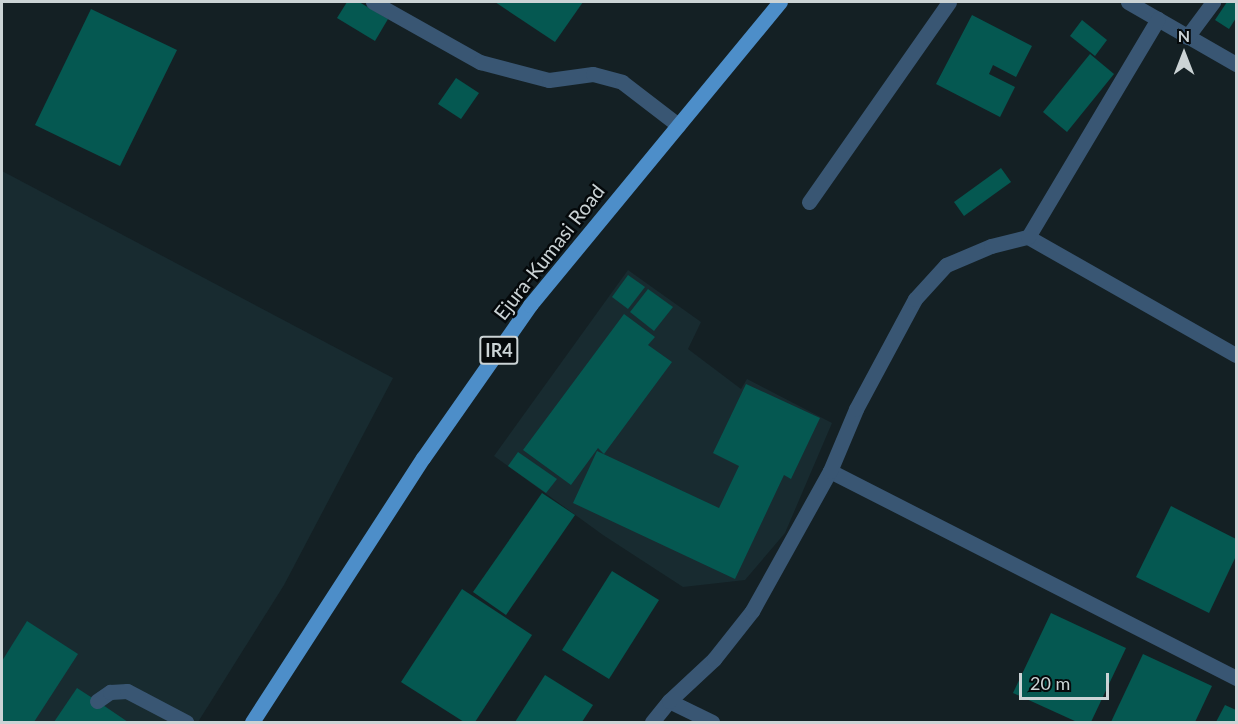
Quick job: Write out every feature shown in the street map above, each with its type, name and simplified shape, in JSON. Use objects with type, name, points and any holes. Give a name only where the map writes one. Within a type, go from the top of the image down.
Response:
[{"type":"main road","name":"Ejura-Kumasi Road","points":[[252,723],[423,458],[524,315],[780,2]]},
{"type":"street","points":[[373,2],[480,62],[549,80],[593,74],[622,82],[678,125]]},
{"type":"street","points":[[809,202],[949,2]]},
{"type":"street","points":[[1128,2],[1236,64]]},
{"type":"street","points":[[1187,37],[1213,2]]},
{"type":"street","points":[[1028,237],[1158,19]]},
{"type":"street","points":[[652,723],[669,701],[714,659],[752,611],[830,471],[855,409],[915,299],[946,265],[991,246],[1028,237],[1236,355]]},
{"type":"street","points":[[830,471],[1236,678]]},
{"type":"street","points":[[98,701],[110,692],[128,691],[186,723]]},
{"type":"street","points":[[669,701],[712,723]]},
{"type":"shaded area","points":[[2,171],[393,378],[284,585],[198,722],[2,722]]},
{"type":"shaded area","points":[[628,270],[701,322],[688,349],[741,389],[747,379],[832,423],[785,533],[745,580],[683,587],[603,535],[494,456]]},
{"type":"building","points":[[347,2],[359,2],[388,19],[375,41],[337,18]]},
{"type":"building","points":[[495,2],[583,2],[555,42]]},
{"type":"building","points":[[1227,2],[1236,2],[1236,18],[1229,29],[1215,20]]},
{"type":"building","points":[[91,9],[177,50],[120,166],[35,125]]},
{"type":"building","points":[[972,15],[1032,46],[1016,77],[993,65],[989,74],[1015,87],[1000,117],[936,84]]},
{"type":"building","points":[[1082,20],[1107,40],[1095,56],[1070,36]]},
{"type":"building","points":[[1090,54],[1114,74],[1067,132],[1043,112]]},
{"type":"building","points":[[456,78],[479,93],[461,119],[438,104]]},
{"type":"building","points":[[1001,168],[1011,182],[964,216],[954,202]]},
{"type":"building","points":[[628,275],[645,287],[628,309],[612,297]]},
{"type":"building","points":[[648,289],[673,307],[654,331],[630,312]]},
{"type":"building","points":[[624,314],[655,337],[648,345],[672,362],[604,454],[598,448],[571,485],[523,450]]},
{"type":"building","points":[[746,384],[820,418],[791,479],[784,475],[735,579],[573,503],[597,451],[719,508],[739,466],[713,453]]},
{"type":"building","points":[[518,452],[557,479],[546,493],[508,466]]},
{"type":"building","points":[[542,493],[575,515],[506,615],[473,592]]},
{"type":"building","points":[[1171,506],[1236,539],[1236,556],[1209,613],[1136,577]]},
{"type":"building","points":[[612,571],[659,600],[609,679],[562,650]]},
{"type":"building","points":[[462,589],[532,635],[475,722],[464,722],[401,682]]},
{"type":"building","points":[[1051,613],[1126,648],[1091,722],[1077,722],[1013,693]]},
{"type":"building","points":[[27,621],[78,654],[34,722],[2,722],[2,661]]},
{"type":"building","points":[[1143,654],[1212,686],[1195,722],[1111,722]]},
{"type":"building","points":[[545,675],[593,705],[582,722],[515,722]]},
{"type":"building","points":[[77,688],[97,701],[128,722],[54,722]]},
{"type":"building","points":[[1225,705],[1236,710],[1236,722],[1216,722]]}]
